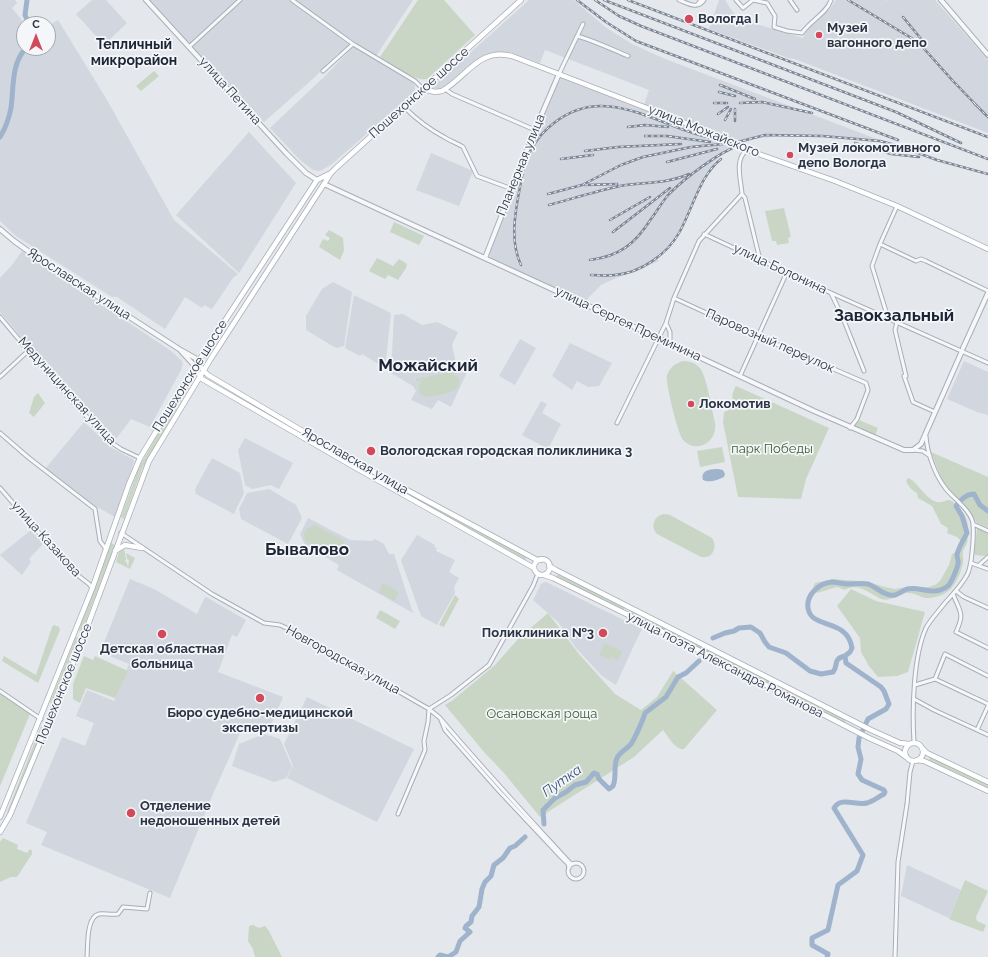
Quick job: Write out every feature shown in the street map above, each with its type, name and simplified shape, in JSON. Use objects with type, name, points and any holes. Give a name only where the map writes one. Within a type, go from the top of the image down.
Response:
[{"type":"main road","name":"Пошехонское шоссе","points":[[0,817],[75,633],[140,458],[198,362],[317,180],[330,173],[521,0]]},
{"type":"main road","name":"улица Можайского","points":[[445,89],[487,56],[496,54],[512,56],[732,141],[747,150],[835,180],[897,206],[988,249]]},
{"type":"main road","points":[[423,89],[434,92],[445,89]]},
{"type":"main road","name":"Пошехонское шоссе","points":[[0,832],[7,821],[56,706],[149,461],[213,354],[330,173]]},
{"type":"main road","points":[[317,180],[324,184]]},
{"type":"main road","points":[[283,232],[290,236]]},
{"type":"main road","points":[[206,350],[208,355],[213,354]]},
{"type":"main road","name":"Ярославская улица","points":[[203,370],[208,375],[270,412],[404,489],[537,560],[541,560]]},
{"type":"main road","name":"Ярославская улица","points":[[200,376],[202,379],[406,497],[534,568]]},
{"type":"main road","points":[[186,381],[191,380],[194,386]]},
{"type":"main road","points":[[266,416],[265,412],[270,412]]},
{"type":"main road","points":[[118,515],[122,522],[127,518]]},
{"type":"main road","points":[[113,529],[121,533]]},
{"type":"main road","points":[[108,544],[113,541],[116,542],[117,546]]},
{"type":"main road","points":[[115,551],[125,545],[142,548]]},
{"type":"main road","points":[[541,560],[545,561],[549,566],[549,571],[544,575],[538,574],[534,568],[536,563],[541,560]]},
{"type":"main road","name":"улица поэта Александра Романова","points":[[549,566],[871,730],[902,744],[912,743]]},
{"type":"main road","name":"улица поэта Александра Романова","points":[[544,575],[663,632],[845,726],[898,751],[906,757]]},
{"type":"main road","points":[[75,633],[83,637]]},
{"type":"main road","points":[[47,703],[56,706]]},
{"type":"main road","points":[[988,782],[927,753],[919,744],[912,743],[905,750],[906,757],[915,761],[924,761],[988,791]]},
{"type":"main road","points":[[915,761],[922,756],[923,749]]},
{"type":"main road","points":[[0,817],[7,821]]},
{"type":"street","name":"улица Петина","points":[[146,0],[286,153],[306,173],[317,180]]},
{"type":"street","points":[[189,47],[240,0]]},
{"type":"street","points":[[292,0],[353,44],[415,81],[423,89]]},
{"type":"street","points":[[678,0],[697,5],[702,3],[704,0]]},
{"type":"street","points":[[697,5],[700,0]]},
{"type":"street","points":[[736,0],[743,8],[753,0],[767,3],[775,16],[774,28],[802,32],[806,26],[830,5],[831,0]]},
{"type":"street","points":[[790,0],[797,10]]},
{"type":"street","points":[[940,0],[988,55]]},
{"type":"street","points":[[559,74],[583,24]]},
{"type":"street","points":[[578,36],[595,41],[628,56]]},
{"type":"street","points":[[323,71],[353,44]]},
{"type":"street","name":"Планерная улица","points":[[485,258],[535,130],[559,74]]},
{"type":"street","points":[[445,89],[452,94],[535,130]]},
{"type":"street","points":[[404,107],[425,126],[464,147],[477,176],[512,189]]},
{"type":"street","points":[[747,150],[743,153],[739,160],[742,194],[745,198],[760,260]]},
{"type":"street","name":"улица Сергея Преминина","points":[[324,184],[670,343],[850,428],[900,449],[913,450]]},
{"type":"street","points":[[617,423],[666,322],[674,298],[696,247],[704,234],[742,194]]},
{"type":"street","points":[[888,318],[872,266],[897,206]]},
{"type":"street","name":"Ярославская улица","points":[[0,229],[35,256],[192,356],[203,370]]},
{"type":"street","name":"улица Болонина","points":[[704,234],[831,293],[963,349],[988,362]]},
{"type":"street","points":[[880,244],[916,261],[921,259],[926,261],[988,292],[926,434],[921,444],[913,450]]},
{"type":"street","points":[[740,376],[787,272]]},
{"type":"street","points":[[831,293],[843,318],[864,372]]},
{"type":"street","name":"Паровозный переулок","points":[[674,298],[866,383],[868,390],[857,419],[850,428]]},
{"type":"street","name":"Медуницинская улица","points":[[0,317],[28,351],[109,441],[120,450],[140,458]]},
{"type":"street","points":[[666,322],[670,332],[670,343]]},
{"type":"street","points":[[897,322],[895,330],[905,376],[913,402],[935,412]]},
{"type":"street","name":"Ярославская улица","points":[[179,349],[195,367],[200,376]]},
{"type":"street","points":[[0,376],[28,351]]},
{"type":"street","points":[[0,433],[95,510],[100,542],[106,549]]},
{"type":"street","points":[[912,743],[915,685],[922,641],[927,627],[935,615],[956,591],[968,574],[971,563],[974,524],[971,517],[942,484],[930,456],[926,434]]},
{"type":"street","points":[[913,450],[923,451],[930,456]]},
{"type":"street","name":"улица Казакова","points":[[0,488],[71,570],[89,584],[92,589]]},
{"type":"street","points":[[974,524],[988,531]]},
{"type":"street","name":"Новгородская улица","points":[[121,533],[212,594],[264,623],[280,625],[292,631],[429,709],[440,718],[501,790],[570,863],[573,864]]},
{"type":"street","points":[[980,565],[988,558]]},
{"type":"street","points":[[971,563],[988,569]]},
{"type":"street","points":[[398,814],[425,750],[424,741],[429,709],[451,695],[489,665],[538,576]]},
{"type":"street","points":[[956,591],[964,597],[988,608]]},
{"type":"street","points":[[953,594],[962,616],[962,620],[956,632],[988,648]]},
{"type":"street","points":[[935,679],[945,654],[988,676]]},
{"type":"street","points":[[915,685],[935,679],[988,705],[977,730]]},
{"type":"street","points":[[0,692],[41,719]]},
{"type":"street","points":[[914,699],[934,710],[988,734]]},
{"type":"street","name":"Новгородская улица","points":[[440,718],[445,730],[499,792],[569,868]]},
{"type":"street","points":[[896,957],[898,862],[907,804],[910,772],[915,761]]},
{"type":"street","points":[[573,864],[580,864],[583,867],[584,873],[581,877],[572,877],[569,874],[569,868],[573,864]]},
{"type":"street","points":[[87,957],[90,923],[93,918],[99,914],[118,914],[123,907],[147,909],[150,894]]},
{"type":"shaded area","points":[[0,0],[15,0],[17,3],[12,8],[18,16],[16,16],[16,56],[56,56],[56,21],[58,20],[107,100],[174,220],[238,274],[233,278],[212,309],[204,305],[202,308],[185,297],[165,329],[117,297],[112,297],[16,236],[0,221]]},
{"type":"shaded area","points":[[92,0],[106,0],[127,23],[104,45],[76,14]]},
{"type":"shaded area","points":[[148,0],[238,0],[189,45]]},
{"type":"shaded area","points":[[242,0],[288,0],[350,45],[343,53],[338,53],[315,77],[264,122],[192,47]]},
{"type":"shaded area","points":[[295,0],[413,0],[376,56]]},
{"type":"shaded area","points":[[529,0],[574,0],[605,27],[632,44],[665,59],[877,139],[785,135],[754,139],[731,147],[722,153],[705,174],[681,227],[673,240],[656,258],[659,261],[601,285],[589,297],[586,303],[491,258],[489,253],[520,172],[561,77],[643,108],[649,90],[545,50],[540,63],[510,52],[492,52],[481,57],[444,87],[438,89],[432,87]]},
{"type":"shaded area","points":[[719,0],[725,0],[732,11],[739,18],[803,38],[808,28],[831,7],[836,0],[935,0],[988,60],[988,133],[792,58],[791,59],[709,29]]},
{"type":"shaded area","points":[[354,46],[413,83],[415,90],[332,164],[320,171],[313,170],[300,160],[270,128]]},
{"type":"shaded area","points":[[249,132],[296,183],[239,273],[176,215]]},
{"type":"shaded area","points":[[431,153],[473,171],[459,206],[416,190]]},
{"type":"shaded area","points":[[22,251],[171,351],[182,361],[183,363],[181,370],[150,427],[131,419],[116,439],[33,352],[0,312],[0,278]]},
{"type":"shaded area","points":[[333,282],[352,292],[344,346],[336,348],[306,330],[306,316],[322,289]]},
{"type":"shaded area","points":[[354,295],[391,313],[385,368],[362,354],[360,356],[345,348]]},
{"type":"shaded area","points":[[403,314],[422,325],[437,322],[458,332],[452,345],[456,364],[467,372],[451,407],[438,400],[432,409],[411,400],[416,391],[413,386],[391,373],[394,315]]},
{"type":"shaded area","points":[[520,339],[536,348],[515,385],[499,376]]},
{"type":"shaded area","points":[[570,343],[612,363],[599,386],[588,387],[577,381],[572,390],[552,376]]},
{"type":"shaded area","points":[[964,361],[988,372],[988,415],[977,412],[947,399]]},
{"type":"shaded area","points":[[541,401],[547,404],[542,413],[561,424],[548,449],[522,435]]},
{"type":"shaded area","points":[[84,422],[112,448],[134,460],[115,517],[92,504],[45,469]]},
{"type":"shaded area","points":[[245,438],[293,463],[279,489],[271,485],[252,489],[245,485],[238,450]]},
{"type":"shaded area","points":[[212,458],[240,473],[244,493],[234,514],[196,494],[195,489]]},
{"type":"shaded area","points":[[269,489],[296,505],[302,518],[288,544],[241,519],[239,509],[247,493]]},
{"type":"shaded area","points":[[308,518],[350,540],[372,541],[375,539],[384,544],[389,554],[394,554],[413,613],[337,570],[339,565],[305,545],[300,534]]},
{"type":"shaded area","points":[[31,530],[43,544],[29,559],[31,562],[22,575],[0,555]]},
{"type":"shaded area","points":[[417,535],[435,545],[434,547],[437,548],[436,551],[455,560],[449,572],[459,578],[454,587],[455,593],[437,625],[421,616],[401,560]]},
{"type":"shaded area","points":[[130,579],[154,589],[197,614],[206,597],[246,620],[237,637],[232,635],[218,672],[283,697],[268,732],[244,724],[170,898],[41,845],[47,832],[26,823],[62,737],[85,746],[94,723],[76,716],[87,690],[114,701],[129,664],[100,652]]},
{"type":"shaded area","name":"Поликлиника №3","points":[[546,582],[642,629],[616,685],[602,676],[576,648],[558,622],[533,600],[541,584]]},
{"type":"shaded area","points":[[307,697],[414,749],[377,822],[287,778],[293,766],[284,744]]},
{"type":"shaded area","points":[[264,734],[280,739],[292,767],[286,778],[274,782],[232,766],[239,744]]},
{"type":"shaded area","points":[[907,865],[961,890],[949,918],[901,896]]},
{"type":"green space","points":[[418,0],[444,0],[475,35],[427,79],[416,78],[409,75],[380,57]]},
{"type":"green space","points":[[154,71],[159,76],[141,91],[136,86]]},
{"type":"green space","points":[[784,208],[791,237],[788,238],[789,243],[777,245],[776,241],[772,241],[765,211]]},
{"type":"green space","points":[[394,222],[424,236],[419,245],[390,232]]},
{"type":"green space","points":[[329,230],[343,238],[344,250],[340,260],[319,247],[323,239],[328,241],[330,238],[325,235]]},
{"type":"green space","points":[[377,258],[393,266],[399,259],[407,264],[406,268],[398,280],[388,275],[385,279],[369,271]]},
{"type":"green space","name":"Локомотив","points":[[683,361],[694,364],[703,372],[715,423],[715,430],[710,440],[700,446],[694,446],[683,440],[675,419],[670,398],[667,375],[674,366]]},
{"type":"green space","points":[[462,370],[462,372],[452,374],[458,378],[459,381],[459,385],[456,389],[447,393],[427,397],[419,393],[418,387],[422,380],[416,381],[416,379]]},
{"type":"green space","points":[[187,384],[190,386],[142,469],[124,519],[121,517],[139,467]]},
{"type":"green space","name":"парк Победы","points":[[736,386],[829,428],[806,479],[801,499],[738,497],[723,422],[724,412],[734,408],[732,397]]},
{"type":"green space","points":[[38,393],[45,403],[34,417],[29,413],[34,397]]},
{"type":"green space","points":[[859,420],[878,428],[875,436],[853,426]]},
{"type":"green space","points":[[722,447],[725,462],[700,467],[697,451]]},
{"type":"green space","points":[[931,452],[988,477],[988,528],[976,522],[974,517],[945,485]]},
{"type":"green space","points":[[908,478],[934,501],[940,502],[950,500],[964,514],[968,525],[968,537],[963,551],[963,563],[956,583],[942,595],[928,598],[907,593],[884,600],[855,587],[845,590],[837,587],[817,593],[813,587],[815,583],[833,579],[868,582],[895,589],[907,587],[928,587],[935,585],[940,581],[949,565],[952,554],[958,551],[961,541],[957,537],[947,533],[948,528],[941,524],[932,506],[918,498],[917,493],[912,490],[906,481]]},
{"type":"green space","points":[[412,496],[527,557],[525,560],[411,498]]},
{"type":"green space","points":[[664,514],[670,515],[712,538],[714,541],[713,552],[709,556],[701,557],[657,534],[654,528],[654,522],[658,517]]},
{"type":"green space","points":[[315,525],[343,540],[345,544],[343,552],[340,555],[334,557],[306,542],[304,533],[307,528]]},
{"type":"green space","points":[[977,528],[988,532],[988,554],[985,556],[975,555],[974,553]]},
{"type":"green space","points":[[111,543],[115,545],[82,631],[80,632],[79,629]]},
{"type":"green space","points":[[124,548],[125,561],[128,568],[116,562],[119,552]]},
{"type":"green space","points":[[126,553],[135,558],[130,569],[128,568],[129,560],[127,559]]},
{"type":"green space","points":[[558,574],[625,607],[623,611],[556,577]]},
{"type":"green space","points":[[383,583],[399,592],[394,601],[379,592]]},
{"type":"green space","points":[[851,589],[876,601],[925,612],[908,672],[897,676],[878,677],[869,666],[861,652],[860,638],[837,606]]},
{"type":"green space","points":[[455,595],[459,599],[444,627],[439,625]]},
{"type":"green space","points":[[380,610],[400,621],[395,629],[376,618]]},
{"type":"green space","points":[[629,610],[846,719],[845,723],[627,613]]},
{"type":"green space","name":"Осановская роща","points":[[548,613],[579,654],[615,694],[641,710],[657,697],[673,671],[717,710],[684,749],[681,749],[675,745],[663,730],[634,757],[540,817],[445,705],[495,665],[519,638]]},
{"type":"green space","points":[[54,625],[59,627],[60,630],[38,683],[2,661],[4,656],[36,675],[52,627]]},
{"type":"green space","points":[[76,637],[79,638],[53,703],[51,704],[50,702]]},
{"type":"green space","points":[[605,643],[622,651],[618,660],[611,657],[610,660],[599,655]]},
{"type":"green space","points":[[84,656],[93,660],[95,656],[128,671],[115,698],[86,688],[80,703],[73,699],[73,684]]},
{"type":"green space","points":[[0,694],[30,714],[0,786]]},
{"type":"green space","points":[[41,726],[43,727],[6,815]]},
{"type":"green space","points":[[930,757],[988,783],[988,788],[929,760]]},
{"type":"green space","points":[[3,838],[18,845],[17,849],[27,853],[30,849],[32,854],[17,877],[11,877],[0,882],[0,842]]},
{"type":"green space","points":[[965,880],[988,891],[976,917],[977,921],[986,925],[983,932],[949,919]]},
{"type":"green space","points":[[253,925],[259,928],[265,926],[282,957],[255,957],[253,949],[248,941],[249,926]]},
{"type":"water","points":[[718,469],[723,470],[725,474],[724,477],[711,481],[703,480],[702,477],[705,472]]},
{"type":"waterway","points":[[25,16],[27,0]]},
{"type":"waterway","points":[[0,137],[10,112],[15,68],[20,56]]},
{"type":"waterway","points":[[827,957],[828,954],[812,945],[812,938],[828,930],[838,885],[857,871],[863,855],[834,808],[837,804],[845,802],[867,803],[884,794],[884,790],[862,780],[858,774],[861,759],[858,747],[859,738],[868,719],[886,709],[889,704],[881,687],[846,663],[845,656],[852,648],[849,638],[837,628],[815,619],[811,615],[808,608],[809,599],[811,594],[818,587],[832,582],[845,584],[868,584],[884,593],[892,595],[896,595],[912,588],[932,591],[943,589],[948,586],[954,576],[958,563],[957,555],[967,533],[962,516],[956,506],[964,498],[974,494],[980,505],[988,511]]},
{"type":"waterway","name":"Путка","points":[[713,638],[739,628],[751,627],[760,633],[769,647],[786,653],[810,671],[821,674],[833,672],[838,659],[845,656]]},
{"type":"waterway","name":"Путка","points":[[544,824],[543,810],[555,798],[575,785],[586,782],[594,773],[597,774],[599,779],[609,789],[613,786],[617,758],[632,742],[645,713],[666,697],[678,677],[686,673],[699,661]]},
{"type":"waterway","name":"Путка","points":[[448,957],[456,952],[460,941],[470,932],[465,928],[471,922],[472,916],[479,907],[482,889],[485,882],[491,876],[494,865],[503,858],[510,848],[515,846],[525,837]]},
{"type":"waterway","name":"Путка","points":[[438,957],[440,955],[448,957]]},
{"type":"railway","points":[[577,0],[606,22],[636,41],[898,140]]},
{"type":"railway","points":[[595,0],[619,16],[641,26],[988,159]]},
{"type":"railway","points":[[604,0],[896,112],[961,143]]},
{"type":"railway","points":[[628,0],[988,137]]},
{"type":"railway","points":[[848,0],[918,42],[978,107]]},
{"type":"railway","points":[[903,17],[922,40]]},
{"type":"railway","points":[[720,85],[755,99]]},
{"type":"railway","points":[[719,92],[735,96]]},
{"type":"railway","points":[[740,103],[762,102],[812,113]]},
{"type":"railway","points":[[714,103],[727,103]]},
{"type":"railway","points":[[974,103],[988,117]]},
{"type":"railway","points":[[521,265],[517,254],[514,232],[516,210],[524,168],[533,146],[542,134],[554,123],[575,111],[597,106],[618,108],[639,113],[704,136],[726,140]]},
{"type":"railway","points":[[718,114],[728,107]]},
{"type":"railway","points":[[725,120],[731,109]]},
{"type":"railway","points":[[735,109],[735,121]]},
{"type":"railway","points":[[628,127],[645,125],[668,127]]},
{"type":"railway","points":[[548,194],[582,185],[621,165],[643,157],[691,147],[734,143],[765,135],[822,136],[880,141],[899,146],[937,160],[988,174]]},
{"type":"railway","points":[[645,136],[667,136],[710,142]]},
{"type":"railway","points":[[855,143],[891,154],[919,157]]},
{"type":"railway","points":[[585,151],[618,147],[681,144]]},
{"type":"railway","points":[[590,260],[618,252],[633,242],[669,194],[693,173],[713,159],[740,145]]},
{"type":"railway","points":[[667,162],[717,149]]},
{"type":"railway","points":[[561,159],[593,155]]},
{"type":"railway","points":[[591,275],[612,275],[634,271],[652,261],[668,248],[679,233],[704,180],[711,169],[721,159]]},
{"type":"railway","points":[[549,205],[620,186],[672,180],[689,174]]},
{"type":"railway","points":[[585,185],[617,184]]},
{"type":"railway","points":[[613,232],[670,188]]},
{"type":"railway","points":[[610,220],[650,197]]},
{"type":"place","name":"Вологда I","points":[[689,19]]},
{"type":"place","name":"Музей вагонного депо","points":[[819,35]]},
{"type":"place","name":"Музей локомотивного депо Вологда","points":[[790,155]]},
{"type":"place","name":"Локомотив","points":[[691,404]]},
{"type":"place","name":"Вологодская городская поликлиника 3","points":[[371,451]]},
{"type":"place","name":"Поликлиника №3","points":[[603,633]]},
{"type":"place","name":"Детская областная больница","points":[[162,634]]},
{"type":"place","name":"Бюро судебно-медицинской экспертизы","points":[[260,698]]},
{"type":"place","name":"Отделение недоношенных детей","points":[[131,813]]},
{"type":"district","name":"Тепличный микрорайон","points":[[134,54]]},
{"type":"district","name":"Завокзальный","points":[[894,316]]},
{"type":"district","name":"Можайский","points":[[428,366]]},
{"type":"district","name":"Бывалово","points":[[307,550]]}]
